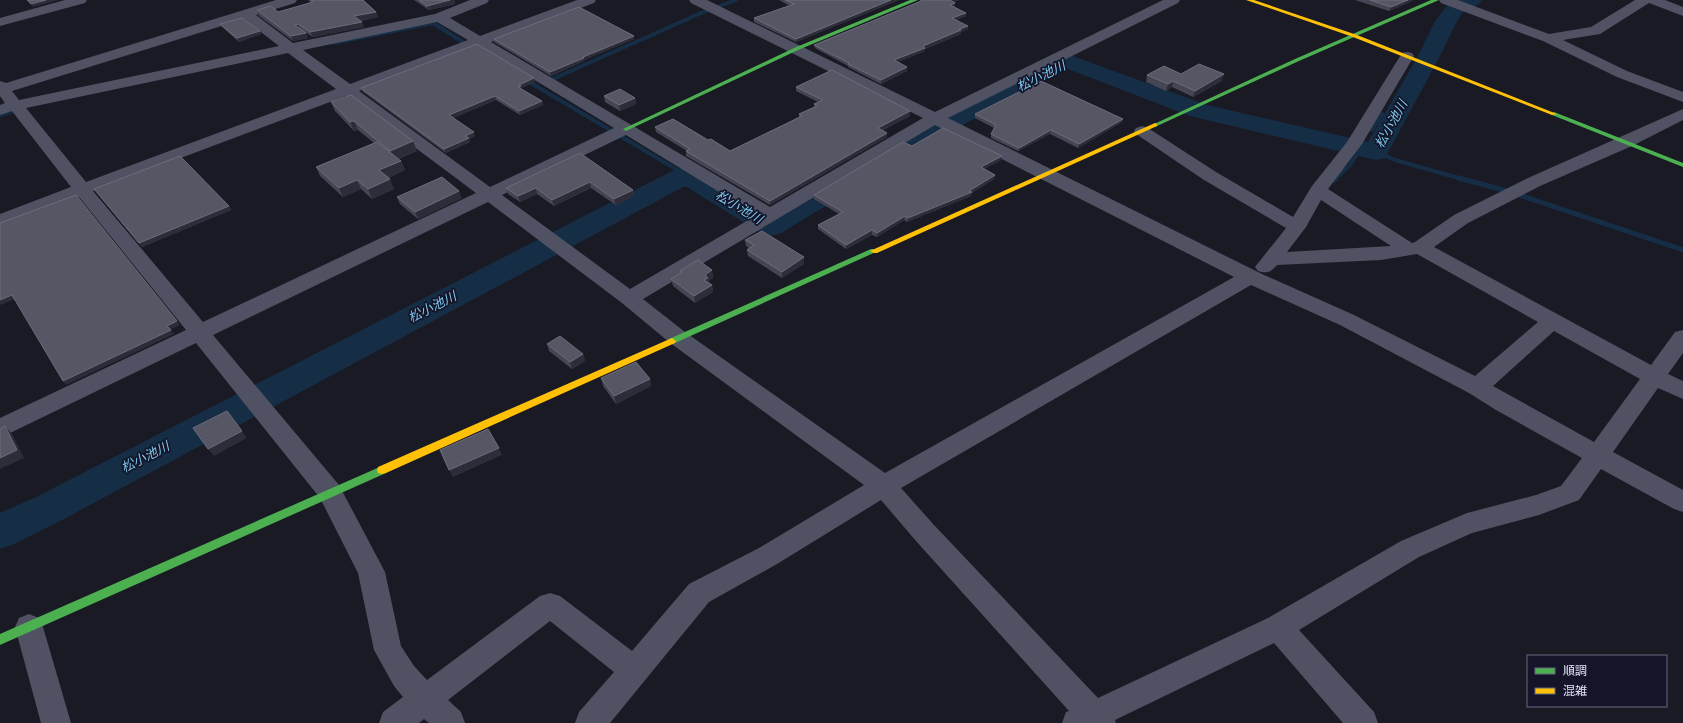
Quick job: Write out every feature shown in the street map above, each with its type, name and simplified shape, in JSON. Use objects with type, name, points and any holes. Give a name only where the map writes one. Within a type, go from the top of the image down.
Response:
[{"type":"street","points":[[0,22],[80,0]]},
{"type":"street","points":[[290,0],[2,87],[82,189],[330,492],[348,530],[371,572],[388,650],[404,676],[425,700],[450,723]]},
{"type":"street","points":[[0,110],[18,108],[294,50],[439,17],[482,0]]},
{"type":"street","points":[[0,220],[589,0]]},
{"type":"street","points":[[0,428],[796,49],[915,0]]},
{"type":"street","points":[[629,298],[765,218],[942,121],[1173,0]]},
{"type":"street","points":[[1249,0],[1355,36],[1432,65],[1683,165]]},
{"type":"street","points":[[0,640],[1142,131],[1297,60],[1436,0]]},
{"type":"street","points":[[1548,38],[1595,31],[1644,0]]},
{"type":"street","points":[[1652,0],[1683,12]]},
{"type":"street","points":[[1455,3],[1548,38],[1622,74],[1683,97]]},
{"type":"street","points":[[708,6],[942,121],[1252,278],[1346,320],[1477,387],[1504,404],[1683,502]]},
{"type":"street","points":[[246,14],[629,298],[677,337],[884,486],[1091,721],[1278,627],[1410,549],[1467,524],[1539,505],[1570,493],[1683,338]]},
{"type":"street","points":[[439,17],[472,44],[546,82],[626,129],[765,218]]},
{"type":"street","points":[[590,723],[699,593],[768,556],[884,486],[1252,278],[1271,259],[1297,227],[1318,190],[1352,147],[1408,57]]},
{"type":"street","points":[[1271,259],[1381,254],[1414,249],[1461,219],[1534,182],[1626,142],[1683,114]]},
{"type":"street","points":[[1142,131],[1210,176],[1297,227]]},
{"type":"street","points":[[1318,190],[1414,249],[1553,321],[1654,377],[1683,391]]},
{"type":"street","points":[[1477,387],[1553,321]]},
{"type":"street","points":[[394,723],[550,605],[634,670]]},
{"type":"street","points":[[29,627],[56,723]]},
{"type":"street","points":[[1278,627],[1363,723]]},
{"type":"building","points":[[27,0],[46,0],[31,4]]},
{"type":"building","points":[[311,0],[363,0],[376,12],[354,16],[362,22],[310,32],[298,24],[295,25],[306,33],[291,36],[257,10],[271,6],[278,12],[313,2]]},
{"type":"building","points":[[419,0],[450,0],[427,6]]},
{"type":"building","points":[[785,0],[891,0],[796,39],[754,18],[794,4]]},
{"type":"building","points":[[950,0],[955,3],[950,5],[966,13],[952,18],[968,26],[923,46],[925,48],[894,60],[907,67],[881,80],[814,45],[921,1]]},
{"type":"building","points":[[1370,0],[1408,0],[1391,7]]},
{"type":"building","points":[[579,7],[634,36],[550,72],[494,39]]},
{"type":"building","points":[[242,18],[260,31],[237,38],[220,24]]},
{"type":"building","points":[[477,44],[534,78],[519,85],[521,86],[518,87],[542,101],[519,111],[495,96],[449,115],[474,132],[465,136],[469,138],[444,149],[361,88]]},
{"type":"building","points":[[1199,64],[1224,74],[1195,91],[1173,81],[1168,84],[1147,75],[1164,66],[1181,74]]},
{"type":"building","points":[[832,70],[910,111],[878,128],[887,133],[770,201],[686,151],[690,149],[655,127],[673,119],[730,151],[802,116],[799,114],[817,106],[814,104],[823,100],[796,87]]},
{"type":"building","points":[[1041,81],[1123,119],[1079,144],[1051,130],[1019,148],[991,134],[996,125],[975,114]]},
{"type":"building","points":[[620,89],[635,98],[619,105],[604,96]]},
{"type":"building","points":[[351,95],[413,141],[390,151],[354,121],[350,122],[331,102]]},
{"type":"building","points":[[943,128],[1002,156],[981,167],[995,175],[969,191],[972,192],[908,218],[905,216],[877,233],[872,230],[846,245],[818,225],[843,212],[814,195],[903,142],[912,146]]},
{"type":"building","points":[[377,142],[401,161],[379,170],[390,179],[368,189],[357,180],[339,188],[316,167]]},
{"type":"building","points":[[580,153],[633,190],[614,199],[590,182],[552,200],[536,188],[518,196],[506,188]]},
{"type":"building","points":[[180,156],[229,206],[139,243],[94,189]]},
{"type":"building","points":[[442,177],[459,191],[415,212],[397,197]]},
{"type":"building","points":[[76,195],[177,321],[167,326],[171,330],[63,381],[12,295],[0,300],[0,223]]},
{"type":"building","points":[[762,231],[804,257],[782,272],[747,250],[754,245],[745,240]]},
{"type":"building","points":[[698,260],[712,270],[705,275],[708,278],[704,280],[712,285],[694,296],[671,279],[682,272],[680,271]]},
{"type":"building","points":[[560,336],[583,354],[570,362],[547,344]]},
{"type":"building","points":[[636,362],[650,379],[614,396],[601,378]]},
{"type":"building","points":[[227,411],[242,431],[208,449],[193,428]]},
{"type":"building","points":[[5,426],[17,450],[0,458],[0,429]]},
{"type":"building","points":[[488,429],[499,448],[449,470],[440,450]]},
{"type":"waterway","points":[[546,82],[701,13],[736,0]]},
{"type":"waterway","name":"松小池川","points":[[0,532],[48,509],[686,175],[771,227],[931,132],[1067,61],[1199,111],[1376,152],[1428,58],[1445,23],[1455,8],[1472,0]]},
{"type":"waterway","points":[[334,43],[433,23],[469,46]]},
{"type":"waterway","points":[[526,80],[686,175]]},
{"type":"waterway","points":[[0,115],[19,109]]},
{"type":"waterway","points":[[1372,130],[1382,114]]},
{"type":"waterway","points":[[1335,179],[1349,166],[1362,147]]},
{"type":"waterway","points":[[1376,152],[1395,160],[1462,179]]},
{"type":"waterway","points":[[1459,178],[1507,191],[1683,250]]},
{"type":"traffic: fast","points":[[626,129],[796,49],[915,0]]},
{"type":"traffic: fast","points":[[1155,125],[1297,60],[1436,0]]},
{"type":"traffic: fast","points":[[1554,114],[1683,165]]},
{"type":"traffic: fast","points":[[672,341],[874,251]]},
{"type":"traffic: fast","points":[[0,640],[382,470]]},
{"type":"traffic: slow","points":[[1249,0],[1355,36],[1554,114]]},
{"type":"traffic: slow","points":[[874,251],[1155,125]]},
{"type":"traffic: slow","points":[[382,470],[672,341]]}]
